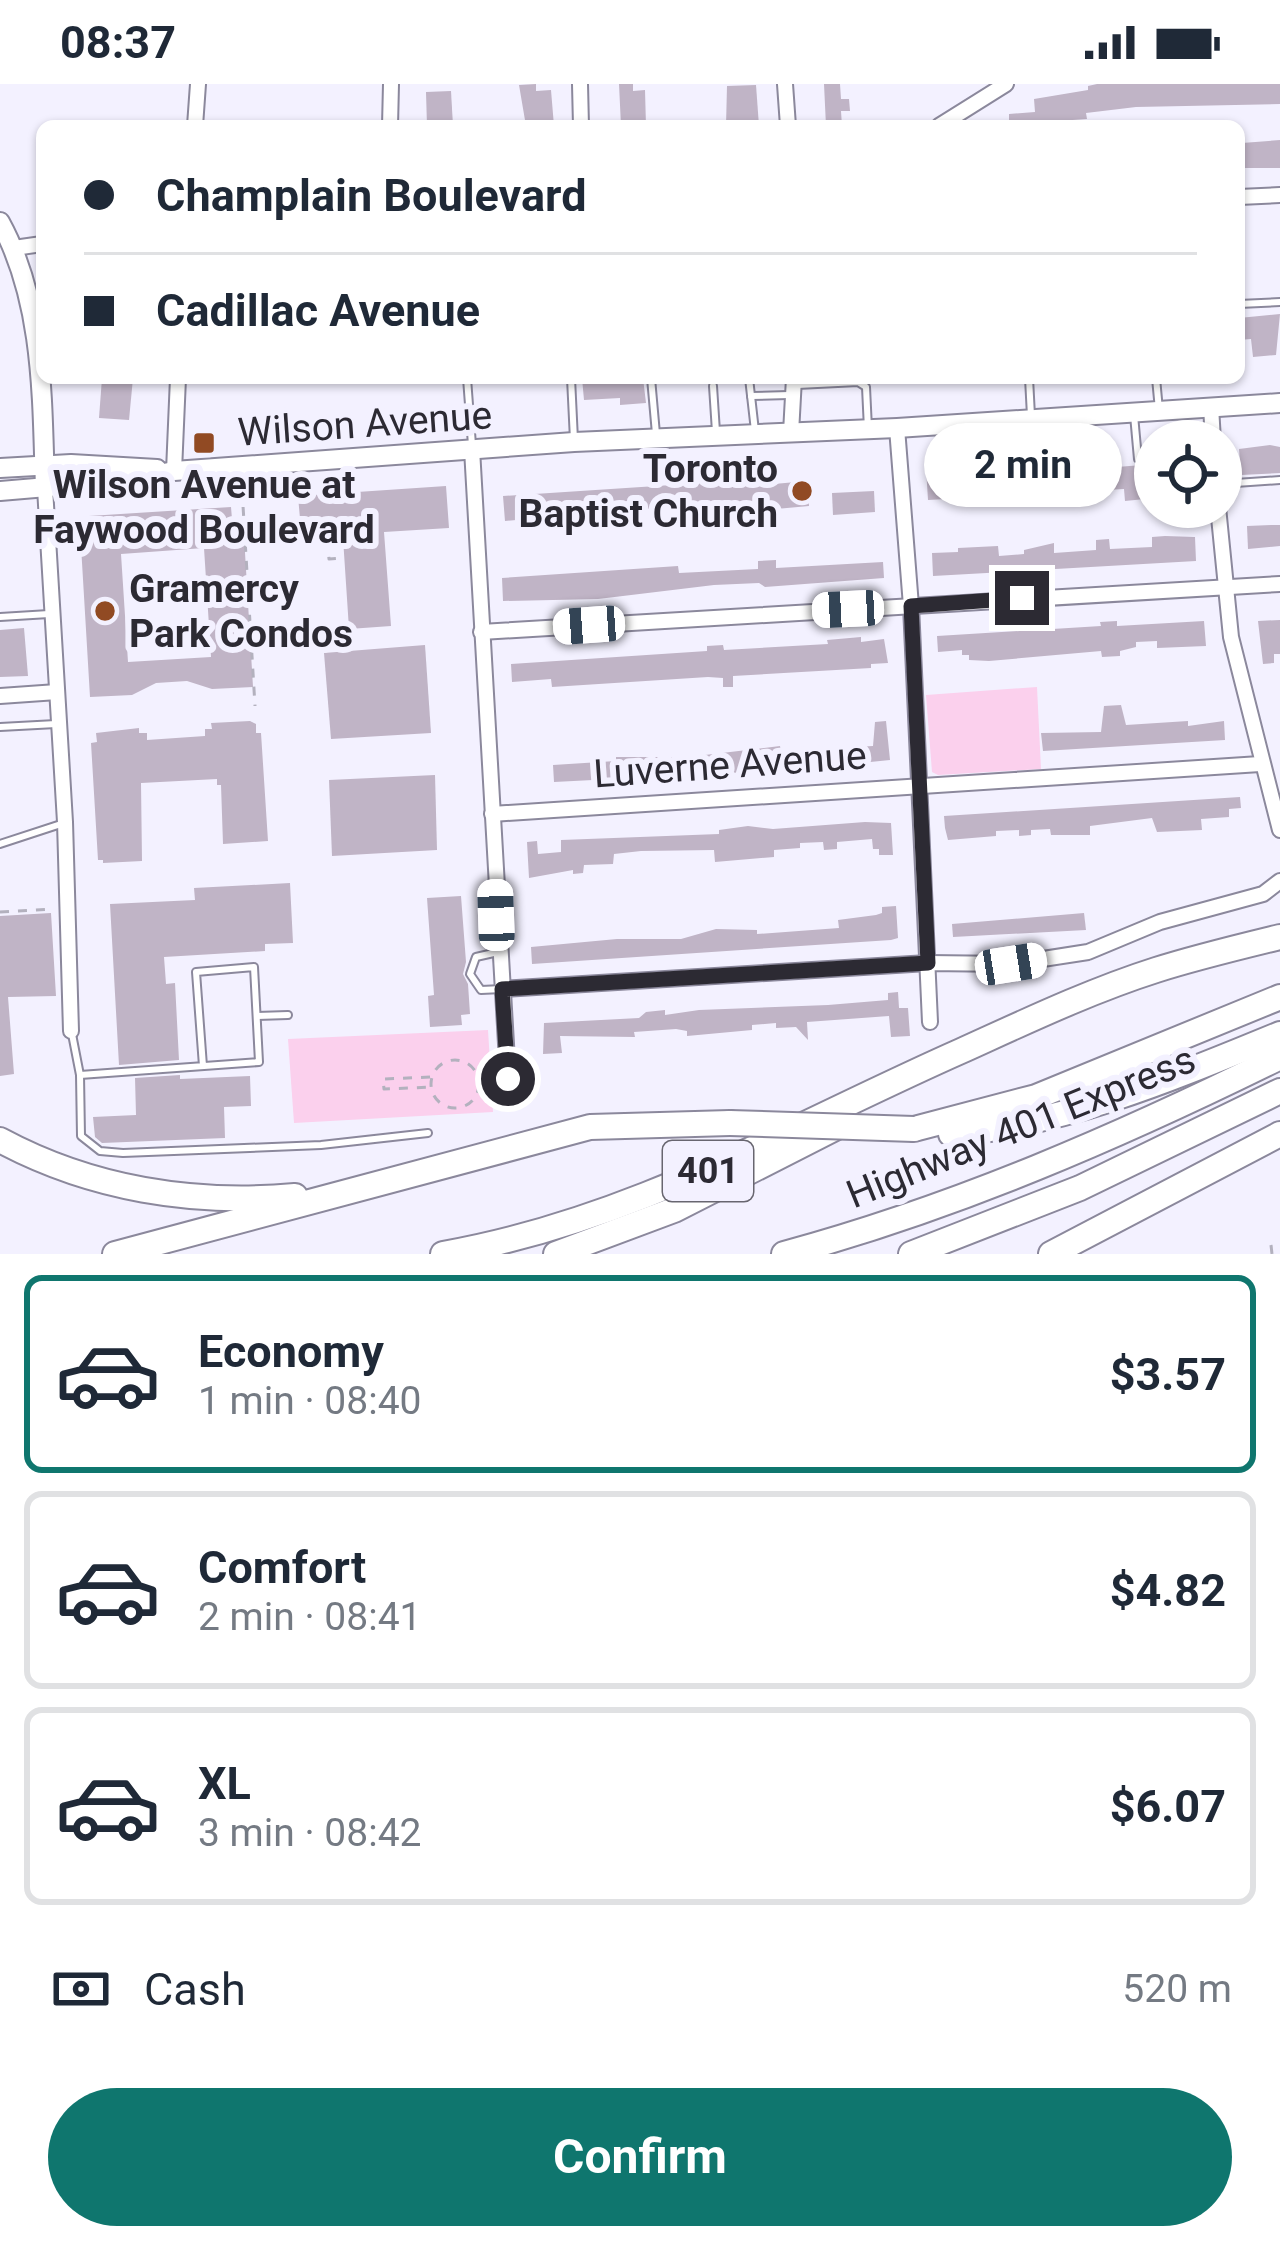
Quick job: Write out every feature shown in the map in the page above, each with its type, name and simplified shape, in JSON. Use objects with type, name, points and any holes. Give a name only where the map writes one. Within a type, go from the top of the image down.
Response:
[{"type":"highway","name":"401","points":[[443,1254],[587,1220],[665,1191],[960,1051],[1153,970],[1280,937]]},
{"type":"highway","points":[[914,1129],[1036,1097],[1280,997]]},
{"type":"highway","points":[[115,1254],[590,1127],[730,1123],[914,1129],[945,1135],[1067,1114],[1280,1034]]},
{"type":"highway","points":[[556,1254],[674,1210],[777,1160],[887,1099],[960,1051]]},
{"type":"highway","name":"Highway 401 Express","points":[[784,1254],[893,1222],[1009,1179],[1280,1057]]},
{"type":"highway","name":"Highway 401 Express","points":[[911,1254],[1080,1188],[1280,1091]]},
{"type":"highway","points":[[1051,1254],[1280,1134]]},
{"type":"highway","points":[[0,1141],[64,1169],[170,1195],[275,1198],[363,1188]]},
{"type":"highway","points":[[1084,1254],[1208,1171]]},
{"type":"main road","points":[[0,222],[14,248],[31,304],[36,366]]},
{"type":"main road","points":[[37,384],[45,488]]},
{"type":"main road","name":"Wilson Avenue","points":[[0,491],[129,480],[173,471],[472,449],[1280,403]]},
{"type":"main road","name":"Wilson Avenue","points":[[0,468],[127,466],[173,471]]},
{"type":"street","points":[[195,120],[197,84]]},
{"type":"street","points":[[390,120],[391,84]]},
{"type":"street","points":[[580,84],[581,120]]},
{"type":"street","points":[[785,84],[788,120]]},
{"type":"street","points":[[949,120],[1006,84]]},
{"type":"street","points":[[1245,197],[1280,195]]},
{"type":"street","points":[[14,248],[36,245]]},
{"type":"street","points":[[173,471],[178,384]]},
{"type":"street","points":[[791,433],[793,386]]},
{"type":"street","points":[[1210,406],[1211,420]]},
{"type":"street","points":[[897,428],[921,785],[930,1022]]},
{"type":"street","points":[[472,449],[508,1079]]},
{"type":"street","points":[[45,488],[69,909],[71,1030]]},
{"type":"street","points":[[1220,528],[1231,638],[1280,830]]},
{"type":"street","points":[[482,632],[1280,584]]},
{"type":"street","points":[[0,697],[57,692]]},
{"type":"street","name":"Luverne Avenue","points":[[492,814],[1261,764]]},
{"type":"street","points":[[502,989],[928,963],[1011,964],[1088,952],[1160,922],[1263,894],[1280,880]]},
{"type":"lane","points":[[1245,304],[1280,302]]},
{"type":"lane","points":[[467,384],[472,449]]},
{"type":"lane","points":[[571,384],[574,442]]},
{"type":"lane","points":[[652,384],[656,438]]},
{"type":"lane","points":[[749,384],[755,434]]},
{"type":"lane","points":[[751,396],[826,384]]},
{"type":"lane","points":[[861,384],[866,387],[868,429]]},
{"type":"lane","points":[[1029,384],[1031,418]]},
{"type":"lane","points":[[1157,384],[1159,410]]},
{"type":"lane","points":[[713,386],[716,436]]},
{"type":"lane","points":[[1134,411],[1135,420]]},
{"type":"lane","points":[[1242,483],[1280,480]]},
{"type":"lane","points":[[0,616],[52,614]]},
{"type":"lane","points":[[0,728],[59,724]]},
{"type":"lane","points":[[0,844],[64,822]]},
{"type":"lane","points":[[498,952],[476,957],[470,974],[481,990],[502,989]]},
{"type":"lane","points":[[80,1075],[259,1062],[254,968],[196,972],[203,1066]]},
{"type":"lane","points":[[257,1016],[288,1015]]},
{"type":"lane","points":[[71,1030],[80,1075],[81,1136],[100,1151],[321,1144],[428,1133]]},
{"type":"path","points":[[242,488],[255,706]]},
{"type":"path","points":[[327,539],[329,560],[344,558]]},
{"type":"path","points":[[0,912],[69,909]]},
{"type":"path","points":[[466,1061],[476,1070],[478,1096],[470,1106],[444,1107],[433,1087],[432,1076],[441,1063],[466,1061]]},
{"type":"path","points":[[432,1076],[383,1079],[384,1088],[433,1087]]},
{"type":"path","points":[[1271,1245],[1272,1254]]},
{"type":"shaded area","points":[[1037,687],[1041,769],[932,772],[926,695]]},
{"type":"shaded area","points":[[488,1030],[493,1112],[294,1123],[288,1039]]},
{"type":"building","points":[[536,84],[536,91],[551,90],[554,120],[525,120],[519,85]]},
{"type":"building","points":[[619,84],[633,84],[633,91],[645,90],[646,120],[621,120]]},
{"type":"building","points":[[824,84],[840,84],[841,99],[849,99],[850,111],[841,111],[842,120],[826,120]]},
{"type":"building","points":[[1280,84],[1280,104],[1136,107],[1086,113],[1087,119],[1009,120],[1009,114],[1035,112],[1034,99],[1088,90],[1088,86]]},
{"type":"building","points":[[756,85],[759,120],[726,120],[727,86]]},
{"type":"building","points":[[451,91],[453,120],[427,120],[426,92]]},
{"type":"building","points":[[1280,140],[1280,168],[1245,168],[1245,143]]},
{"type":"building","points":[[1280,314],[1276,355],[1253,357],[1251,339],[1245,340],[1245,317]]},
{"type":"building","points":[[102,384],[132,384],[129,420],[99,418]]},
{"type":"building","points":[[583,384],[644,384],[646,403],[620,405],[620,398],[584,400]]},
{"type":"building","points":[[1280,447],[1280,473],[1242,475],[1242,449]]},
{"type":"building","points":[[1116,460],[1117,467],[1134,466],[1134,500],[1125,501],[1124,489],[928,500],[926,468]]},
{"type":"building","points":[[763,479],[763,485],[807,481],[809,506],[641,509],[505,521],[503,496]]},
{"type":"building","points":[[446,486],[449,528],[384,532],[391,626],[349,629],[343,538],[302,541],[298,496]]},
{"type":"building","points":[[874,491],[875,512],[833,515],[832,493]]},
{"type":"building","name":"Gramercy Park Condos","points":[[231,507],[232,519],[243,519],[253,687],[212,689],[187,681],[156,683],[132,695],[90,697],[80,529],[90,528],[89,516]],"holes":[[[204,548],[211,657],[128,662],[121,554]]]},
{"type":"building","points":[[1280,525],[1280,546],[1248,549],[1247,526]]},
{"type":"building","points":[[1152,537],[1195,537],[1196,561],[933,576],[932,553],[958,552],[958,548],[998,546],[999,556],[1024,554],[1024,550],[1054,543],[1054,553],[1096,550],[1096,540],[1109,539],[1110,549],[1152,547]]},
{"type":"building","points":[[776,560],[776,568],[883,562],[884,578],[765,587],[759,583],[714,585],[598,599],[503,601],[502,578],[678,566],[679,573],[758,569],[758,561]]},
{"type":"building","points":[[1280,620],[1280,654],[1274,654],[1274,663],[1263,664],[1258,621]]},
{"type":"building","points":[[1117,621],[1117,626],[1204,621],[1206,646],[1157,648],[1157,641],[1136,642],[1136,647],[1120,651],[1120,656],[1102,657],[1101,651],[989,661],[969,660],[962,650],[938,652],[937,636],[1101,626],[1100,622]]},
{"type":"building","points":[[24,628],[28,676],[0,677],[0,630]]},
{"type":"building","points":[[861,637],[861,642],[884,639],[888,663],[733,676],[733,687],[723,687],[723,678],[708,677],[552,687],[551,679],[512,682],[511,664],[707,651],[707,646],[723,645],[724,650],[828,644],[827,640]]},
{"type":"building","points":[[425,645],[431,733],[331,739],[324,653]]},
{"type":"building","points":[[1121,705],[1126,725],[1224,721],[1225,740],[1043,751],[1041,733],[1101,732],[1104,706]]},
{"type":"building","points":[[886,721],[890,760],[554,782],[553,765],[616,761],[616,757],[688,757],[780,746],[781,751],[873,746],[875,722]]},
{"type":"building","points":[[211,723],[256,724],[256,733],[261,733],[268,841],[223,844],[217,779],[141,783],[142,861],[98,860],[91,743],[97,742],[96,733],[139,728],[139,733],[147,733],[147,740],[205,736]]},
{"type":"building","points":[[435,775],[437,850],[332,856],[329,780]]},
{"type":"building","points":[[1240,797],[1241,808],[1229,809],[1229,817],[1201,819],[1202,830],[1157,832],[1152,818],[1090,826],[1090,835],[1051,835],[1050,829],[1019,836],[1019,830],[948,840],[945,828],[944,816]]},
{"type":"building","points":[[891,823],[893,855],[879,855],[872,839],[837,842],[837,849],[824,850],[823,842],[800,843],[800,848],[774,850],[774,857],[715,862],[714,850],[641,851],[614,854],[613,864],[584,865],[583,873],[573,874],[573,870],[529,878],[527,842],[537,841],[538,854],[561,852],[561,840]]},
{"type":"building","points":[[290,883],[293,943],[265,944],[265,951],[164,957],[166,984],[175,983],[179,1060],[119,1065],[110,904],[195,900],[194,888]]},
{"type":"building","points":[[461,896],[463,974],[470,1014],[461,1015],[462,1025],[430,1027],[428,996],[434,995],[427,898]]},
{"type":"building","points":[[896,906],[898,938],[891,940],[532,964],[531,947],[681,939],[716,929],[757,930],[757,934],[839,928],[838,920],[876,915],[882,907]]},
{"type":"building","points":[[51,913],[56,996],[8,997],[14,1074],[0,1076],[0,916]]},
{"type":"building","points":[[1084,913],[1086,930],[953,937],[952,924]]},
{"type":"building","points":[[898,992],[899,1008],[908,1008],[910,1036],[891,1037],[889,1016],[807,1022],[808,1040],[796,1027],[776,1028],[776,1023],[687,1036],[687,1031],[676,1029],[634,1032],[635,1037],[560,1036],[562,1053],[543,1054],[544,1023],[639,1018],[646,1012],[665,1010],[665,1015],[888,1000],[888,993]]},
{"type":"building","points":[[180,1075],[180,1079],[250,1076],[251,1106],[224,1107],[225,1138],[102,1143],[95,1137],[93,1117],[136,1115],[135,1078]]},
{"type":"place","name":"Wilson Avenue at Faywood Boulevard","points":[[204,443]]},
{"type":"place","name":"Toronto Baptist Church","points":[[802,491]]},
{"type":"place","name":"Gramercy Park Condos","points":[[105,611]]},
{"type":"route","points":[[508,1079],[502,989],[928,963],[911,606],[1022,598]]}]
